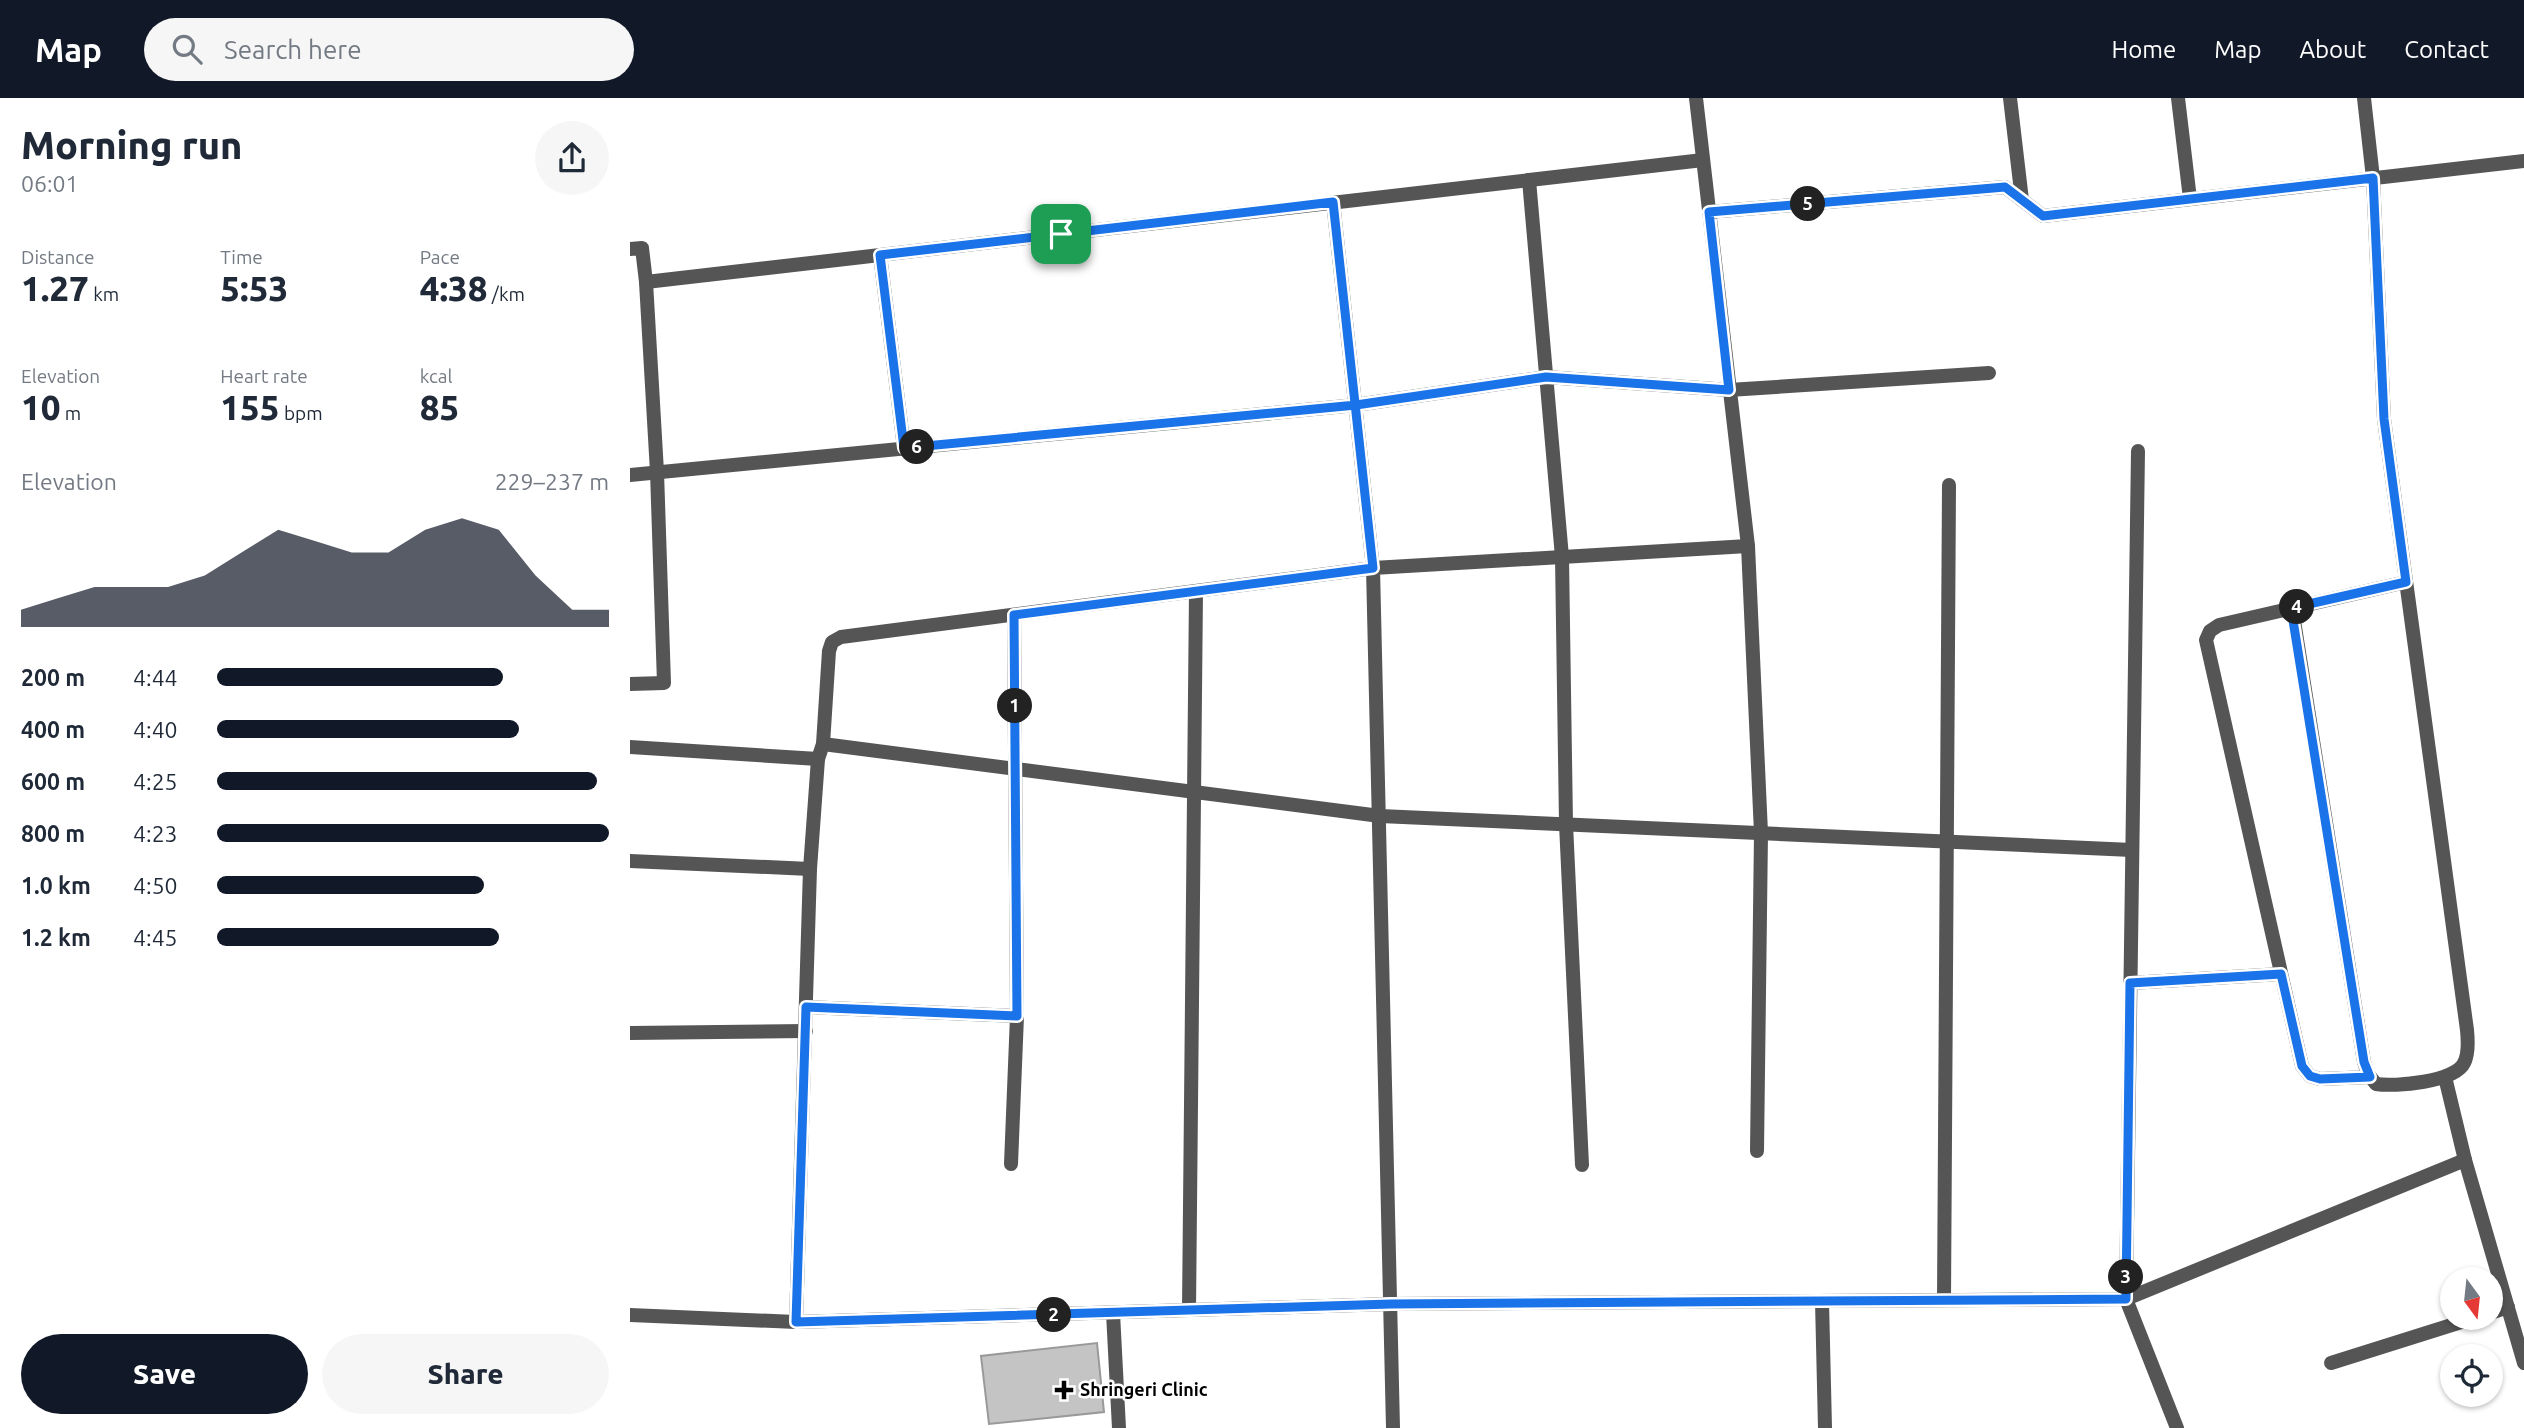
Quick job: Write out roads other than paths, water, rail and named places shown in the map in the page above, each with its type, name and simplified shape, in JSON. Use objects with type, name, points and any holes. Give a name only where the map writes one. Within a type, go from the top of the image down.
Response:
[{"type":"street","points":[[1696,98],[1748,546],[1761,833],[1758,1151]]},
{"type":"street","points":[[2010,98],[2022,200]]},
{"type":"street","points":[[2178,98],[2190,199]]},
{"type":"street","points":[[2291,608],[2364,1062],[2376,1084],[2388,1086],[2455,1074],[2465,1063],[2467,1030],[2384,419],[2373,178],[2364,98]]},
{"type":"street","points":[[646,282],[1703,160]]},
{"type":"street","points":[[1709,212],[2005,187],[2043,216],[2524,161]]},
{"type":"street","points":[[1529,180],[1562,557],[1566,824],[1582,1165]]},
{"type":"street","points":[[1333,202],[1373,568],[1393,1428]]},
{"type":"street","points":[[630,249],[642,248],[646,282],[657,472],[664,683],[630,684]]},
{"type":"street","points":[[880,255],[904,448]]},
{"type":"street","points":[[630,475],[1356,405],[1546,377],[1729,390],[1989,373]]},
{"type":"street","points":[[2138,452],[2126,1299],[2177,1428]]},
{"type":"street","points":[[1944,1300],[1949,485]]},
{"type":"street","points":[[796,1322],[810,869],[818,759],[824,744],[829,651],[832,642],[841,637],[1373,568],[1748,546]]},
{"type":"street","points":[[2370,1077],[2320,1079],[2310,1076],[2302,1066],[2206,640],[2210,631],[2219,625],[2406,582]]},
{"type":"street","points":[[1189,1310],[1196,591]]},
{"type":"street","points":[[1011,1164],[1017,1016],[1014,615]]},
{"type":"street","points":[[824,744],[1015,771],[1380,816],[2132,850]]},
{"type":"street","points":[[630,747],[818,759]]},
{"type":"street","points":[[630,861],[810,869]]},
{"type":"street","points":[[2130,983],[2281,974]]},
{"type":"street","points":[[806,1007],[1017,1016]]},
{"type":"street","points":[[630,1033],[806,1031]]},
{"type":"street","points":[[2445,1077],[2465,1160],[2524,1363]]},
{"type":"street","points":[[630,1315],[796,1322],[1391,1304],[2126,1299],[2465,1160]]},
{"type":"street","points":[[1822,1301],[1825,1428]]},
{"type":"street","points":[[2503,1309],[2508,1307]]},
{"type":"street","points":[[1113,1313],[1119,1428]]},
{"type":"street","points":[[2331,1363],[2440,1329]]},
{"type":"place","name":"Shringeri Clinic","points":[[1064,1390]]}]
